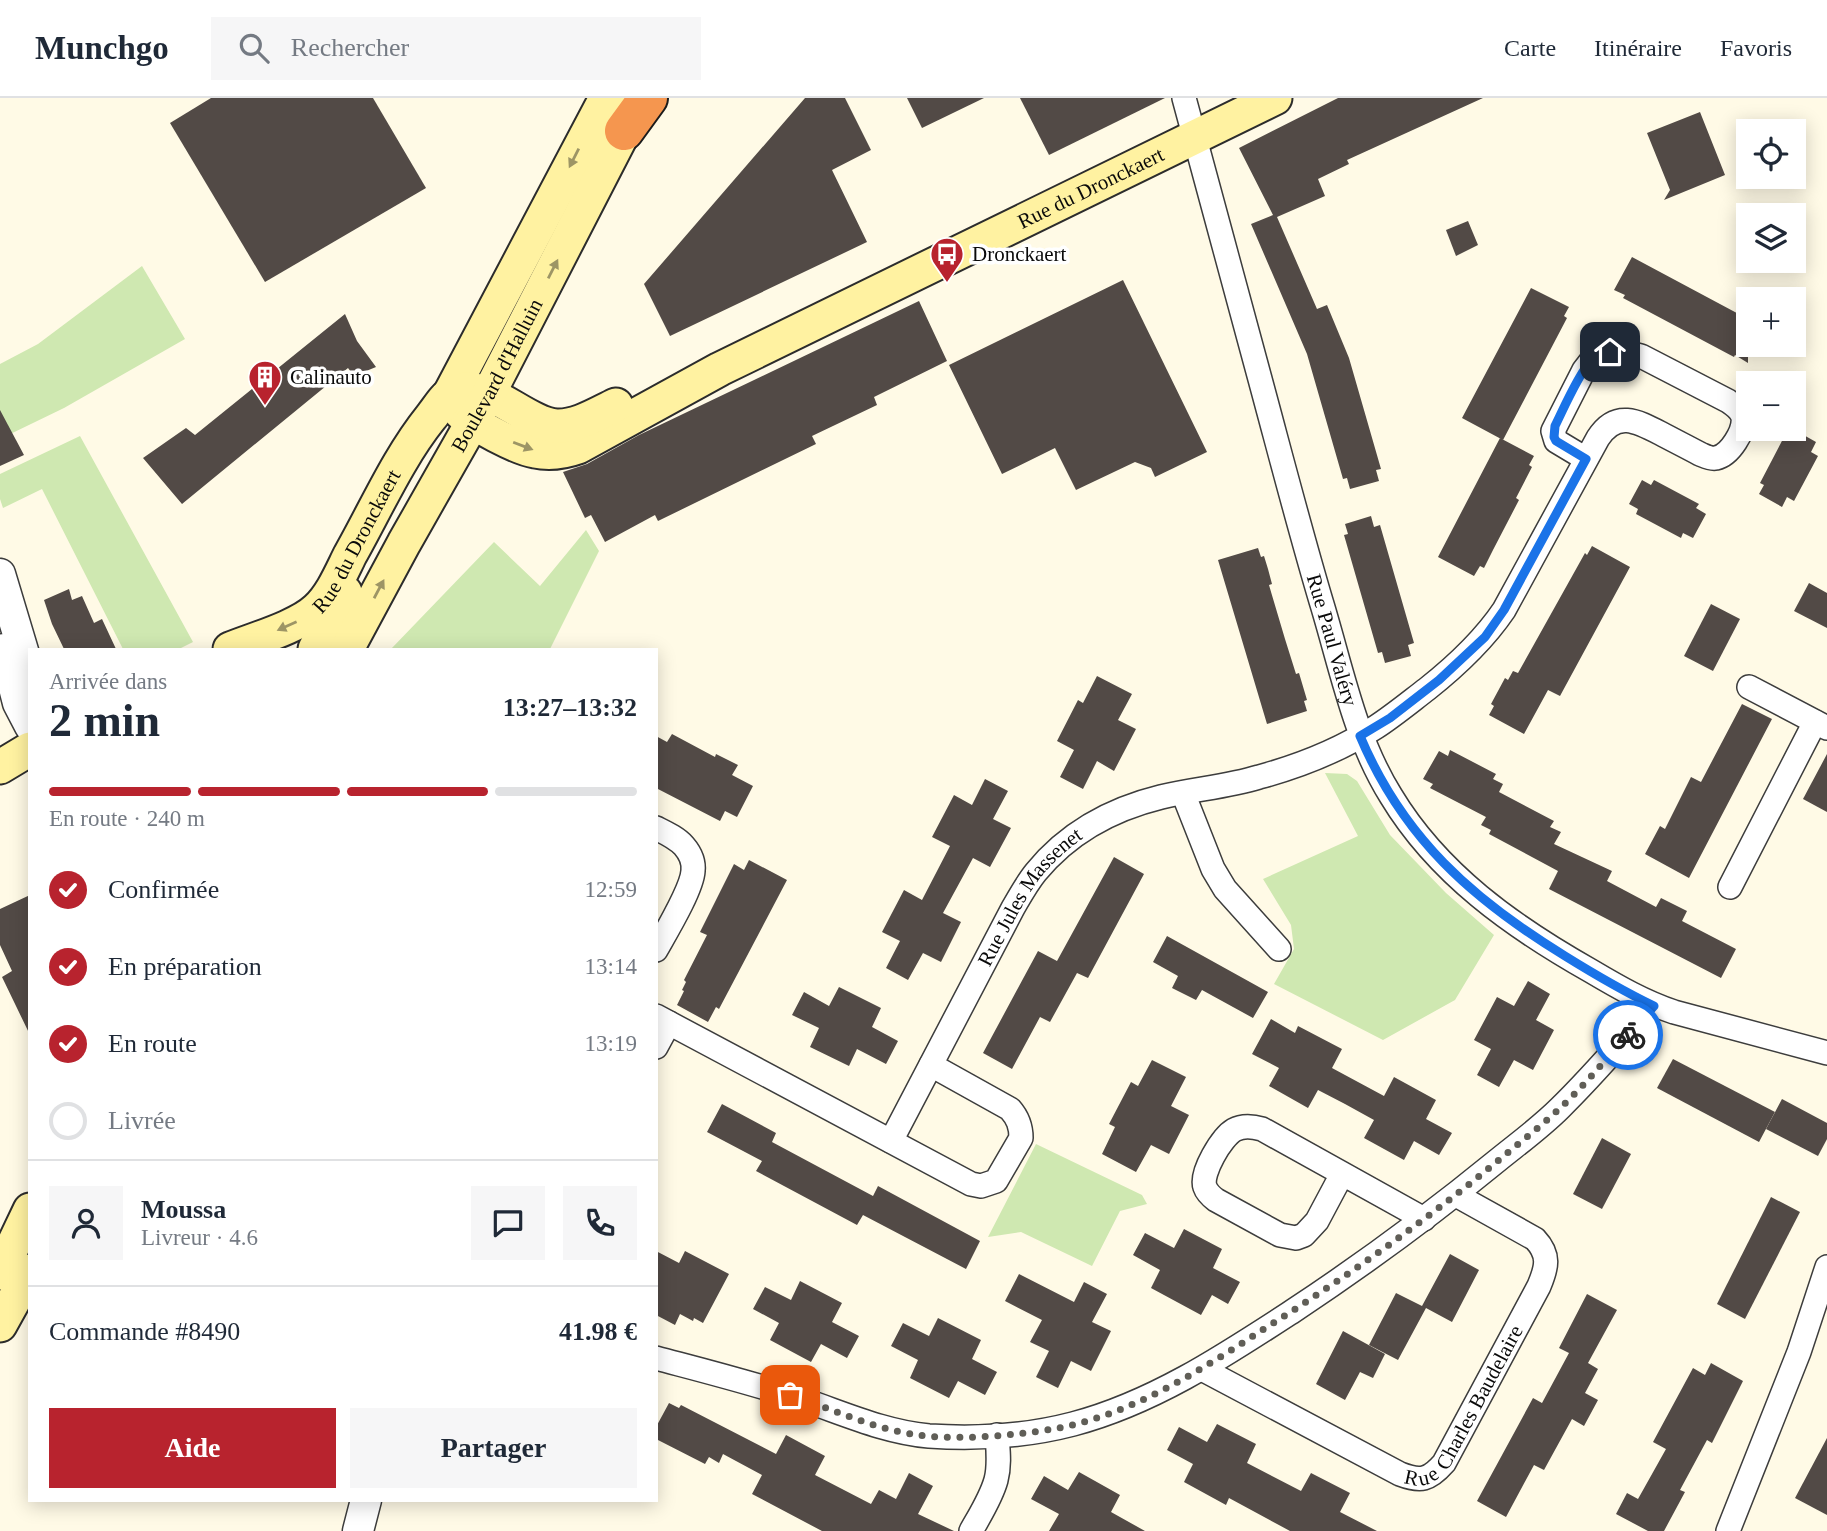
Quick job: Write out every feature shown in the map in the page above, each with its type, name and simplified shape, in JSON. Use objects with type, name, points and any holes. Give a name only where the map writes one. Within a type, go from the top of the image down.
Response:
[{"type":"highway","points":[[631,114],[648,98]]},
{"type":"main road","name":"Boulevard d'Halluin","points":[[316,648],[606,98]]},
{"type":"main road","name":"Rue du Dronckaert","points":[[232,648],[302,620],[316,609],[335,584],[412,443],[450,394],[462,413],[480,408],[526,449],[545,452],[570,450],[720,369],[1275,98]]},
{"type":"main road","name":"Boulevard d'Halluin","points":[[348,648],[480,408],[631,114]]},
{"type":"main road","points":[[0,767],[28,750]]},
{"type":"main road","points":[[0,1273],[28,1214]]},
{"type":"main road","points":[[0,1325],[28,1275]]},
{"type":"street","name":"Rue Paul Valéry","points":[[1184,98],[1296,517],[1360,736],[1380,778],[1403,816],[1436,856],[1496,910],[1534,937],[1616,986],[1654,1006],[1827,1053]]},
{"type":"street","name":"Rue Jules Massenet","points":[[891,1141],[1013,908],[1035,873],[1064,843],[1106,816],[1159,797],[1258,778],[1306,762],[1390,718],[1439,680],[1485,637],[1504,610],[1606,427],[1622,420],[1636,421],[1700,454],[1718,458],[1730,449],[1742,425],[1742,417],[1728,401],[1641,356],[1622,351],[1600,354],[1584,370],[1553,431],[1556,441],[1586,459]]},
{"type":"street","points":[[0,573],[28,667]]},
{"type":"street","points":[[0,635],[18,703],[28,722]]},
{"type":"street","points":[[1730,887],[1821,725],[1749,687]]},
{"type":"street","points":[[1183,793],[1213,869],[1225,889],[1279,949]]},
{"type":"street","points":[[658,829],[684,845],[693,861],[694,869],[688,890],[658,946]]},
{"type":"street","points":[[658,1359],[774,1390],[870,1424],[932,1436],[997,1435],[1053,1429],[1086,1420],[1146,1398],[1202,1369],[1351,1272],[1424,1219],[1558,1110],[1654,1006]]},
{"type":"street","points":[[658,1039],[663,1019],[971,1184],[981,1186],[996,1181],[1021,1138],[1015,1115],[1010,1109],[931,1065]]},
{"type":"street","points":[[1342,1174],[1317,1221],[1304,1235],[1296,1238],[1280,1235],[1216,1200],[1205,1187],[1204,1178],[1226,1136],[1243,1126],[1254,1126],[1262,1129],[1424,1219]]},
{"type":"street","name":"Rue Charles Baudelaire","points":[[1202,1369],[1400,1474],[1420,1480],[1436,1473],[1444,1463],[1539,1286],[1546,1264],[1546,1255],[1535,1239],[1455,1195]]},
{"type":"street","points":[[1735,1529],[1827,1267]]},
{"type":"street","points":[[971,1531],[996,1480],[997,1435]]},
{"type":"street","points":[[358,1531],[365,1502]]},
{"type":"green space","points":[[142,266],[185,339],[64,408],[0,439],[0,364],[38,344]]},
{"type":"green space","points":[[80,436],[193,642],[181,648],[122,648],[42,489],[3,508],[0,499],[0,474]]},
{"type":"green space","points":[[586,530],[599,551],[550,648],[392,648],[494,542],[540,586]]},
{"type":"green space","points":[[1325,773],[1347,774],[1357,781],[1390,835],[1446,893],[1494,935],[1455,1000],[1383,1040],[1274,984],[1294,949],[1291,925],[1263,879],[1358,836]]},
{"type":"green space","points":[[1036,1144],[1142,1195],[1147,1204],[1120,1211],[1092,1266],[1021,1232],[988,1237]]},
{"type":"building","points":[[211,98],[373,98],[426,188],[265,282],[170,123]]},
{"type":"building","points":[[805,98],[845,98],[871,150],[832,170],[867,242],[670,336],[644,284]]},
{"type":"building","points":[[907,98],[984,98],[922,128]]},
{"type":"building","points":[[1020,98],[1165,98],[1049,155]]},
{"type":"building","points":[[1338,98],[1483,98],[1347,160],[1349,164],[1318,179],[1325,196],[1277,217],[1317,309],[1327,305],[1349,358],[1381,469],[1376,470],[1379,481],[1350,489],[1347,478],[1343,479],[1307,354],[1251,224],[1273,215],[1239,148]]},
{"type":"building","points":[[1700,112],[1725,175],[1664,200],[1670,190],[1647,133]]},
{"type":"building","points":[[1468,221],[1478,245],[1456,256],[1446,230]]},
{"type":"building","points":[[1632,257],[1736,313],[1736,356],[1734,357],[1623,298],[1625,295],[1614,290]]},
{"type":"building","points":[[1123,280],[1207,452],[1155,477],[1151,468],[1135,462],[1076,490],[1055,448],[1002,474],[949,365]]},
{"type":"building","points":[[1531,288],[1569,307],[1564,316],[1567,318],[1503,440],[1462,418]]},
{"type":"building","points":[[919,301],[947,361],[874,397],[877,405],[812,436],[816,444],[658,521],[655,515],[605,542],[591,515],[585,518],[563,472],[587,464],[639,435]]},
{"type":"building","name":"Calinauto","points":[[345,314],[357,341],[376,367],[354,376],[348,368],[182,504],[143,458],[186,428],[195,435]]},
{"type":"building","points":[[0,410],[24,455],[0,466]]},
{"type":"building","points":[[1806,436],[1816,442],[1811,452],[1818,456],[1794,501],[1787,497],[1782,507],[1759,494],[1764,485],[1760,483],[1782,441],[1806,441]]},
{"type":"building","points":[[1500,438],[1534,456],[1529,465],[1532,467],[1516,498],[1519,500],[1484,568],[1480,566],[1474,576],[1438,557]]},
{"type":"building","points":[[1642,480],[1651,485],[1654,480],[1699,504],[1696,508],[1706,514],[1693,538],[1683,533],[1681,538],[1636,514],[1638,509],[1629,504]]},
{"type":"building","points":[[1371,516],[1374,527],[1380,525],[1414,643],[1408,645],[1411,656],[1385,663],[1382,652],[1378,653],[1344,535],[1348,534],[1345,524]]},
{"type":"building","points":[[1592,546],[1630,567],[1560,696],[1548,690],[1524,734],[1489,715],[1494,706],[1491,704],[1505,678],[1508,680],[1513,671],[1518,673],[1585,553],[1587,555]]},
{"type":"building","points":[[1258,548],[1261,557],[1264,556],[1272,584],[1269,585],[1285,639],[1307,700],[1304,701],[1307,711],[1267,724],[1218,560]]},
{"type":"building","points":[[1809,583],[1827,593],[1827,628],[1794,611]]},
{"type":"building","points":[[69,589],[72,600],[82,596],[94,623],[102,619],[116,648],[64,648],[44,600]]},
{"type":"building","points":[[1711,604],[1740,619],[1713,671],[1684,656]]},
{"type":"building","points":[[1097,676],[1132,694],[1118,720],[1136,729],[1114,771],[1097,761],[1083,789],[1060,777],[1074,750],[1057,741],[1078,700],[1083,703]]},
{"type":"building","points":[[1742,704],[1772,719],[1689,878],[1645,854],[1660,826],[1665,829],[1691,777],[1701,782]]},
{"type":"building","points":[[672,734],[715,757],[716,754],[738,765],[732,775],[753,786],[737,817],[725,811],[720,821],[658,789],[658,737],[667,742]]},
{"type":"building","points":[[1450,750],[1496,774],[1493,779],[1503,784],[1499,792],[1554,821],[1550,827],[1561,832],[1554,844],[1612,871],[1607,881],[1656,907],[1661,898],[1687,911],[1682,921],[1736,949],[1721,978],[1549,889],[1558,871],[1489,834],[1491,830],[1481,825],[1486,817],[1430,788],[1433,784],[1423,779],[1439,751],[1448,756]]},
{"type":"building","points":[[1827,754],[1827,812],[1803,799]]},
{"type":"building","points":[[985,779],[1008,791],[993,819],[1011,828],[990,867],[973,858],[943,913],[961,922],[941,962],[923,953],[908,980],[886,968],[900,941],[882,932],[904,890],[922,900],[950,846],[932,837],[954,795],[972,805]]},
{"type":"building","points":[[1114,857],[1144,874],[1088,978],[1077,973],[1050,1022],[1040,1017],[1012,1069],[983,1053],[1038,951],[1057,961]]},
{"type":"building","points":[[749,860],[787,880],[719,1009],[716,1007],[708,1022],[677,1005],[684,991],[684,980],[707,935],[700,932],[734,864],[744,870]]},
{"type":"building","points":[[28,896],[28,1031],[2,977],[12,971],[0,945],[0,909]]},
{"type":"building","points":[[1167,936],[1268,992],[1253,1018],[1202,990],[1196,1000],[1172,988],[1178,976],[1153,962]]},
{"type":"building","points":[[1528,981],[1550,994],[1536,1020],[1554,1030],[1533,1070],[1514,1060],[1499,1087],[1477,1075],[1491,1049],[1474,1040],[1497,997],[1514,1006]]},
{"type":"building","points":[[839,987],[881,1008],[872,1027],[898,1041],[886,1064],[857,1049],[849,1066],[810,1047],[819,1028],[792,1015],[804,992],[829,1006]]},
{"type":"building","points":[[1271,1019],[1295,1033],[1298,1026],[1342,1049],[1332,1068],[1384,1096],[1394,1077],[1436,1100],[1426,1119],[1452,1133],[1439,1155],[1414,1141],[1404,1160],[1364,1138],[1374,1120],[1345,1104],[1318,1090],[1308,1108],[1269,1086],[1279,1068],[1252,1054]]},
{"type":"building","points":[[1673,1059],[1775,1112],[1759,1142],[1657,1088]]},
{"type":"building","points":[[1152,1060],[1186,1077],[1171,1106],[1189,1115],[1169,1154],[1151,1145],[1136,1172],[1102,1154],[1115,1127],[1109,1124],[1131,1082],[1138,1086]]},
{"type":"building","points":[[1782,1099],[1827,1123],[1827,1139],[1818,1156],[1766,1129]]},
{"type":"building","points":[[722,1104],[776,1133],[772,1142],[873,1196],[878,1186],[980,1241],[966,1269],[863,1215],[857,1225],[756,1171],[762,1161],[707,1132]]},
{"type":"building","points":[[1602,1138],[1631,1154],[1602,1209],[1573,1194]]},
{"type":"building","points":[[1771,1197],[1800,1212],[1745,1319],[1717,1304]]},
{"type":"building","points":[[1184,1229],[1222,1249],[1213,1268],[1240,1282],[1228,1304],[1212,1295],[1201,1315],[1151,1288],[1160,1270],[1133,1255],[1145,1233],[1174,1248]]},
{"type":"building","points":[[685,1251],[729,1274],[703,1323],[680,1314],[675,1325],[658,1316],[658,1252],[679,1263]]},
{"type":"building","points":[[1450,1254],[1479,1270],[1452,1322],[1426,1308],[1398,1360],[1369,1345],[1396,1293],[1422,1306]]},
{"type":"building","points":[[1019,1274],[1074,1302],[1084,1282],[1107,1294],[1092,1322],[1111,1331],[1091,1371],[1071,1361],[1058,1388],[1036,1377],[1049,1351],[1030,1342],[1042,1320],[1005,1301]]},
{"type":"building","points":[[800,1281],[842,1303],[832,1322],[859,1336],[847,1358],[821,1344],[811,1362],[770,1340],[779,1323],[753,1309],[765,1287],[791,1300]]},
{"type":"building","points":[[1587,1294],[1617,1310],[1588,1363],[1598,1369],[1585,1393],[1598,1400],[1584,1426],[1572,1419],[1544,1470],[1534,1465],[1506,1517],[1477,1501],[1533,1398],[1542,1403],[1569,1353],[1559,1348]]},
{"type":"building","points":[[938,1318],[981,1340],[972,1359],[997,1372],[985,1395],[958,1381],[949,1398],[910,1378],[918,1360],[891,1346],[903,1323],[929,1336]]},
{"type":"building","points":[[1343,1331],[1385,1354],[1373,1378],[1360,1372],[1345,1400],[1316,1384]]},
{"type":"building","points":[[1711,1363],[1743,1381],[1712,1443],[1707,1440],[1680,1490],[1685,1492],[1664,1531],[1648,1531],[1616,1514],[1627,1493],[1638,1499],[1666,1449],[1653,1442],[1693,1368],[1705,1375]]},
{"type":"building","points":[[669,1403],[679,1408],[681,1405],[776,1454],[786,1435],[825,1456],[815,1475],[871,1504],[879,1490],[896,1499],[909,1473],[933,1486],[918,1514],[954,1531],[822,1531],[752,1494],[762,1475],[723,1454],[719,1463],[709,1457],[705,1464],[658,1440],[658,1423]]},
{"type":"building","points":[[1217,1424],[1256,1444],[1247,1463],[1301,1491],[1311,1473],[1350,1493],[1340,1512],[1377,1531],[1290,1531],[1229,1498],[1226,1505],[1184,1482],[1193,1464],[1167,1450],[1179,1427],[1207,1442]]},
{"type":"building","points":[[1827,1438],[1827,1515],[1795,1498]]},
{"type":"building","points":[[1079,1472],[1120,1495],[1111,1512],[1145,1531],[1049,1531],[1059,1514],[1031,1499],[1044,1476],[1068,1490]]},
{"type":"way so far","points":[[790,1395],[870,1424],[932,1436],[1013,1434],[1053,1429],[1123,1408],[1202,1369],[1351,1272],[1455,1195],[1558,1110],[1628,1035]]},
{"type":"place","name":"Dronckaert","points":[[947,284]]},
{"type":"place","name":"Calinauto","points":[[265,407]]},
{"type":"route","points":[[1610,352],[1600,354],[1584,370],[1555,426],[1553,431],[1556,441],[1586,459],[1495,624],[1471,651],[1439,680],[1390,718],[1360,736],[1380,778],[1403,816],[1436,856],[1457,876],[1496,910],[1542,942],[1654,1006],[1628,1035]]}]
